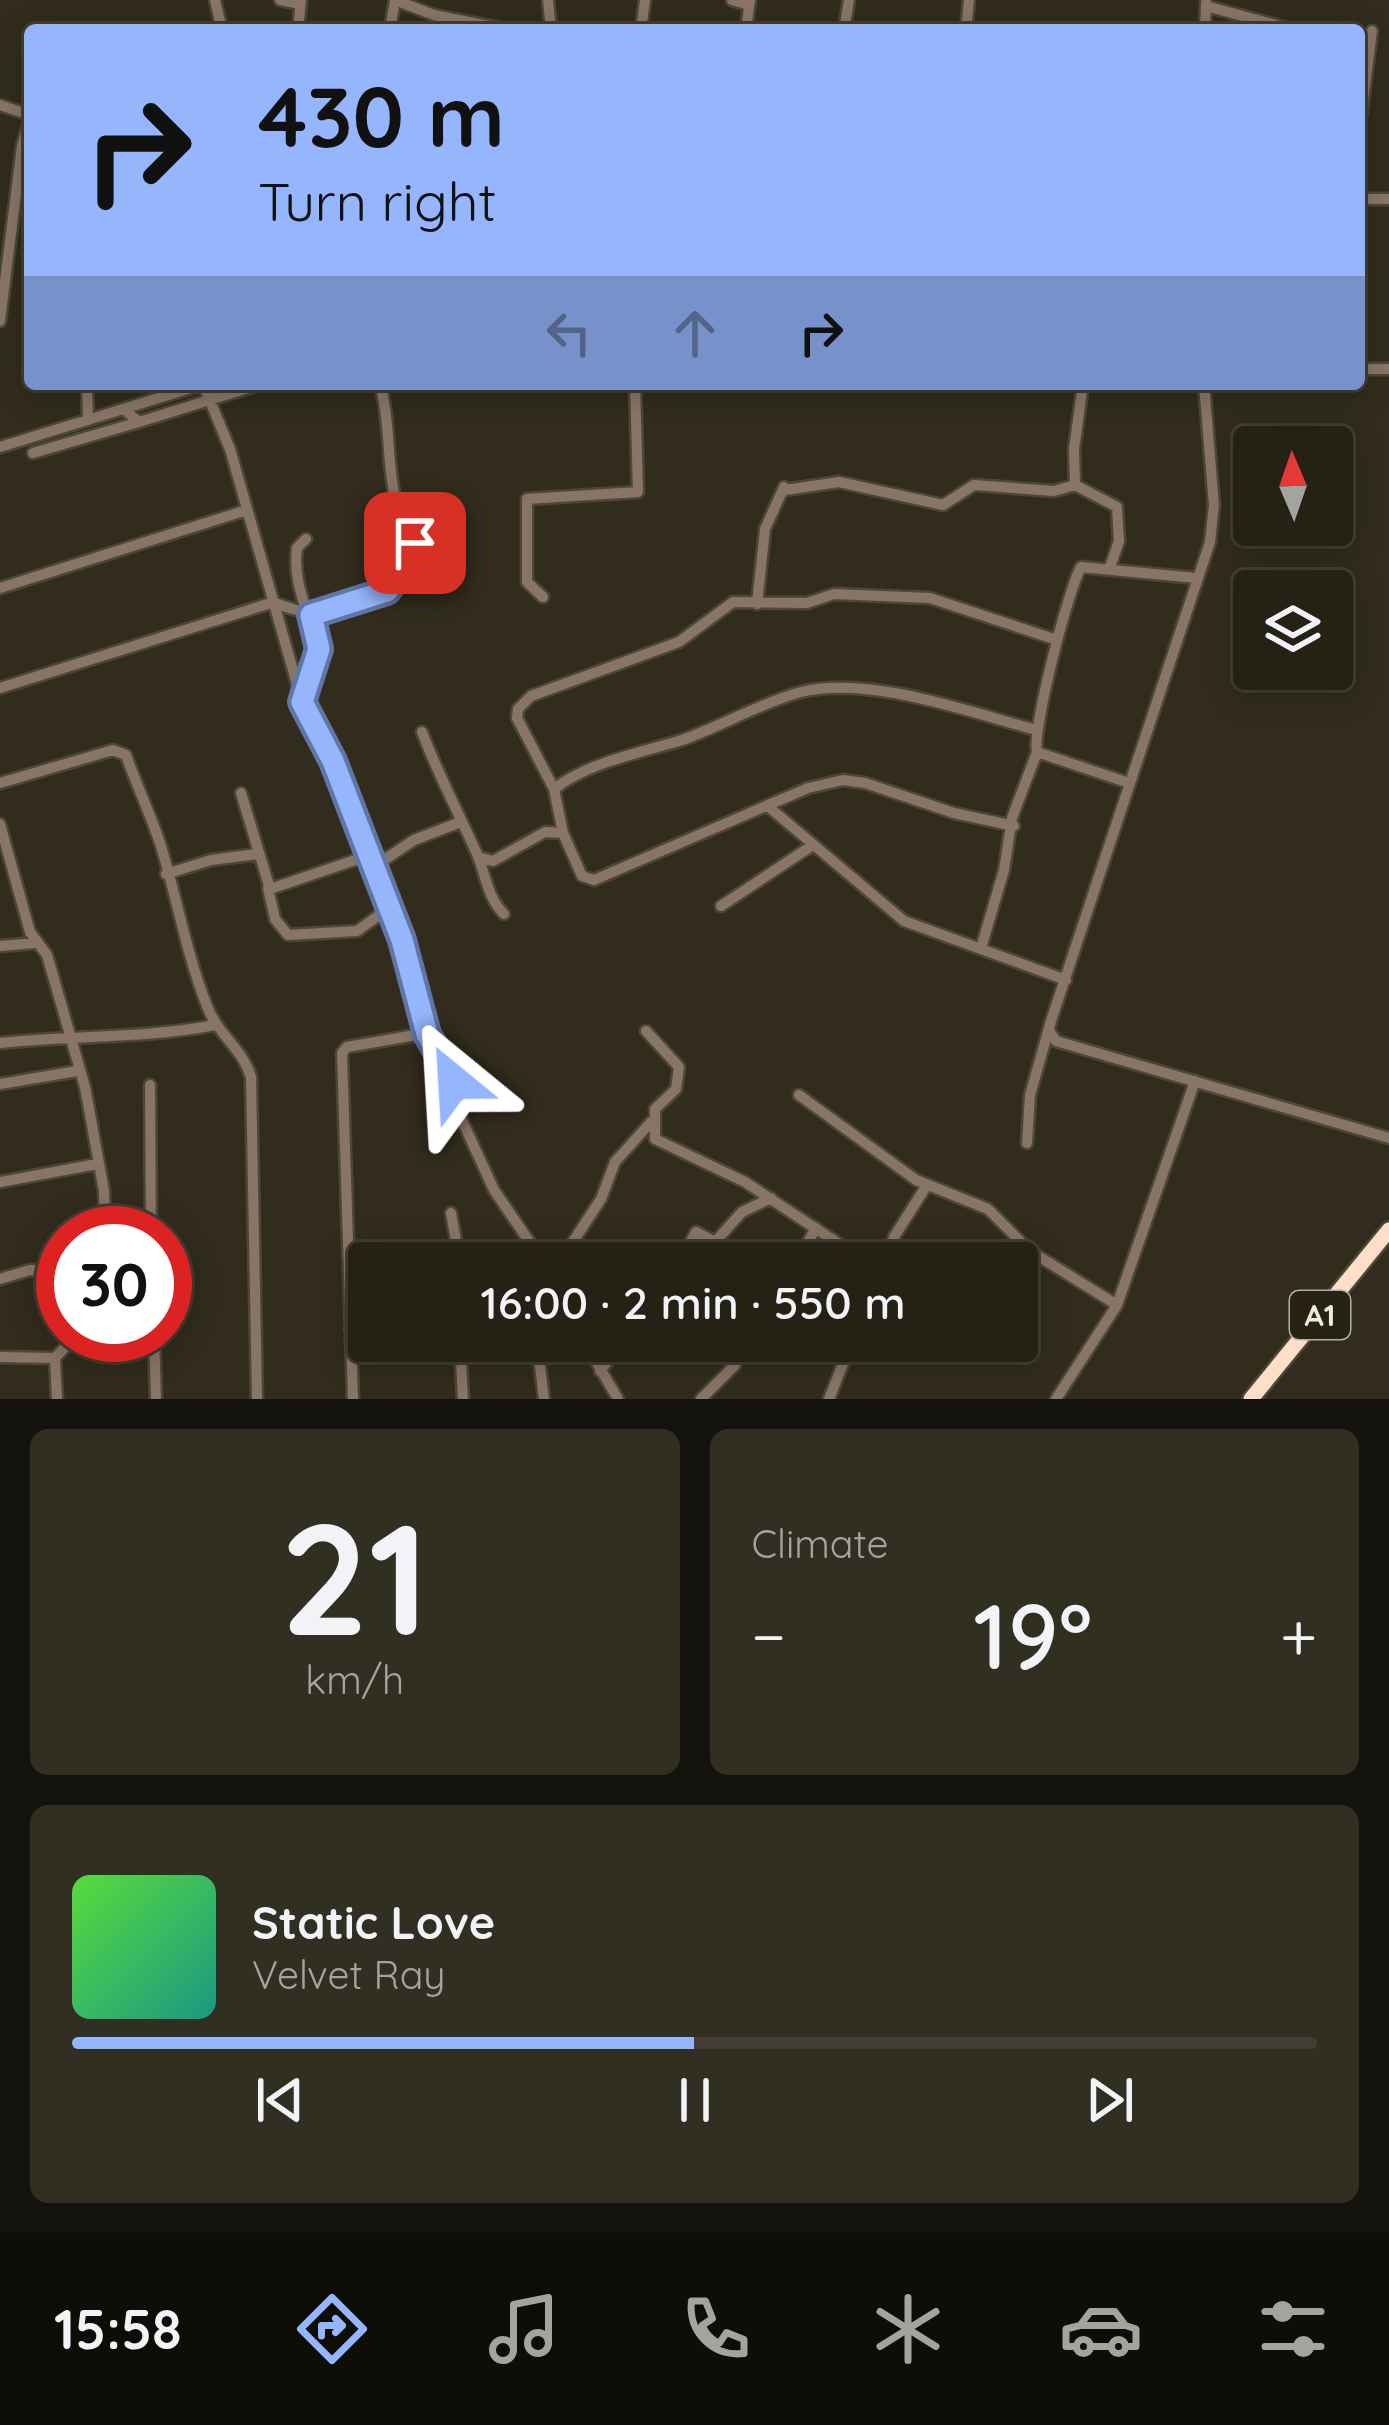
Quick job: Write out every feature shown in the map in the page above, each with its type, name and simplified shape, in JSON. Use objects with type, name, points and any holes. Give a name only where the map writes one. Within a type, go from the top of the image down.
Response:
[{"type":"highway","name":"A1","points":[[1251,1399],[1389,1230]]},
{"type":"street","points":[[280,0],[301,2]]},
{"type":"street","points":[[391,24],[395,0],[486,24]]},
{"type":"street","points":[[732,0],[750,3]]},
{"type":"street","points":[[1206,3],[1253,24]]},
{"type":"street","points":[[0,321],[24,139]]},
{"type":"street","points":[[87,390],[88,421]]},
{"type":"street","points":[[0,447],[184,390]]},
{"type":"street","points":[[203,390],[212,398],[302,702],[333,761],[389,908],[421,995],[427,1034],[449,1066],[455,1105],[494,1190],[530,1242]]},
{"type":"street","points":[[32,453],[240,390]]},
{"type":"street","points":[[0,688],[274,602],[311,615],[387,591],[418,550],[392,503],[388,410],[382,390]]},
{"type":"street","points":[[543,597],[526,582],[527,500],[638,492],[635,390]]},
{"type":"street","points":[[1075,485],[1074,449],[1083,390]]},
{"type":"street","points":[[1027,1143],[1030,1095],[1210,542],[1214,505],[1204,390]]},
{"type":"street","points":[[126,411],[139,422]]},
{"type":"street","points":[[757,604],[765,529],[784,487],[839,482],[943,505],[974,484],[1054,491],[1075,485],[1117,507],[1119,541],[1111,567]]},
{"type":"street","points":[[0,588],[247,510]]},
{"type":"street","points":[[302,702],[319,649],[296,580],[297,548],[306,539]]},
{"type":"street","points":[[981,948],[1014,826],[1012,818],[1037,752],[1036,730],[1053,673],[1054,639],[1082,567],[1196,578]]},
{"type":"street","points":[[1014,826],[843,780],[808,788],[594,880],[582,876],[563,833],[554,789],[517,718],[525,700],[687,638],[733,602],[808,603],[834,594],[930,598],[1054,639]]},
{"type":"street","points":[[554,789],[579,771],[692,736],[807,690],[842,687],[924,700],[1036,730]]},
{"type":"street","points":[[422,732],[458,808],[458,823],[478,857],[486,887],[504,914]]},
{"type":"street","points":[[0,783],[121,751],[160,842],[215,1025],[245,1058],[251,1077],[257,1399]]},
{"type":"street","points":[[1037,752],[1130,783]]},
{"type":"street","points":[[241,793],[275,919],[288,934],[357,931],[389,908]]},
{"type":"street","points":[[770,808],[904,921],[1066,980]]},
{"type":"street","points":[[268,888],[370,862],[458,823]]},
{"type":"street","points":[[0,824],[35,943],[47,955],[76,1071],[85,1088],[102,1206]]},
{"type":"street","points":[[478,857],[493,860],[545,832],[563,833]]},
{"type":"street","points":[[721,906],[813,845]]},
{"type":"street","points":[[166,874],[211,860],[256,854]]},
{"type":"street","points":[[0,946],[35,943]]},
{"type":"street","points":[[0,1043],[170,1035],[215,1025]]},
{"type":"street","points":[[646,1030],[669,1052],[679,1071],[676,1090],[655,1109],[655,1138],[771,1198],[836,1242]]},
{"type":"street","points":[[1050,1032],[1056,1041],[1389,1138]]},
{"type":"street","points":[[348,1260],[342,1053],[347,1047],[427,1034]]},
{"type":"street","points":[[0,1084],[76,1071]]},
{"type":"street","points":[[1056,1399],[1117,1304],[1195,1081]]},
{"type":"street","points":[[150,1085],[151,1206]]},
{"type":"street","points":[[799,1096],[927,1185],[988,1209],[1030,1251],[1117,1304]]},
{"type":"street","points":[[573,1242],[601,1199],[616,1162],[653,1118]]},
{"type":"street","points":[[0,1182],[97,1164]]},
{"type":"street","points":[[892,1242],[927,1185]]},
{"type":"street","points":[[691,1242],[696,1232],[716,1242],[742,1212],[771,1198]]},
{"type":"street","points":[[451,1213],[456,1242]]},
{"type":"street","points":[[807,1242],[815,1228]]},
{"type":"street","points":[[0,1279],[36,1270]]},
{"type":"street","points":[[0,1357],[36,1358]]},
{"type":"street","points":[[55,1362],[57,1399]]},
{"type":"street","points":[[154,1362],[155,1399]]},
{"type":"street","points":[[351,1362],[353,1399]]},
{"type":"street","points":[[461,1362],[464,1399]]},
{"type":"street","points":[[540,1362],[544,1399]]},
{"type":"street","points":[[595,1362],[618,1399]]},
{"type":"street","points":[[600,1371],[607,1362]]},
{"type":"street","points":[[701,1399],[736,1362]]},
{"type":"street","points":[[829,1399],[844,1362]]},
{"type":"route","points":[[415,543],[418,550],[387,591],[311,615],[319,649],[309,692],[302,702],[333,761],[402,940],[421,995],[427,1034],[454,1082]]}]
